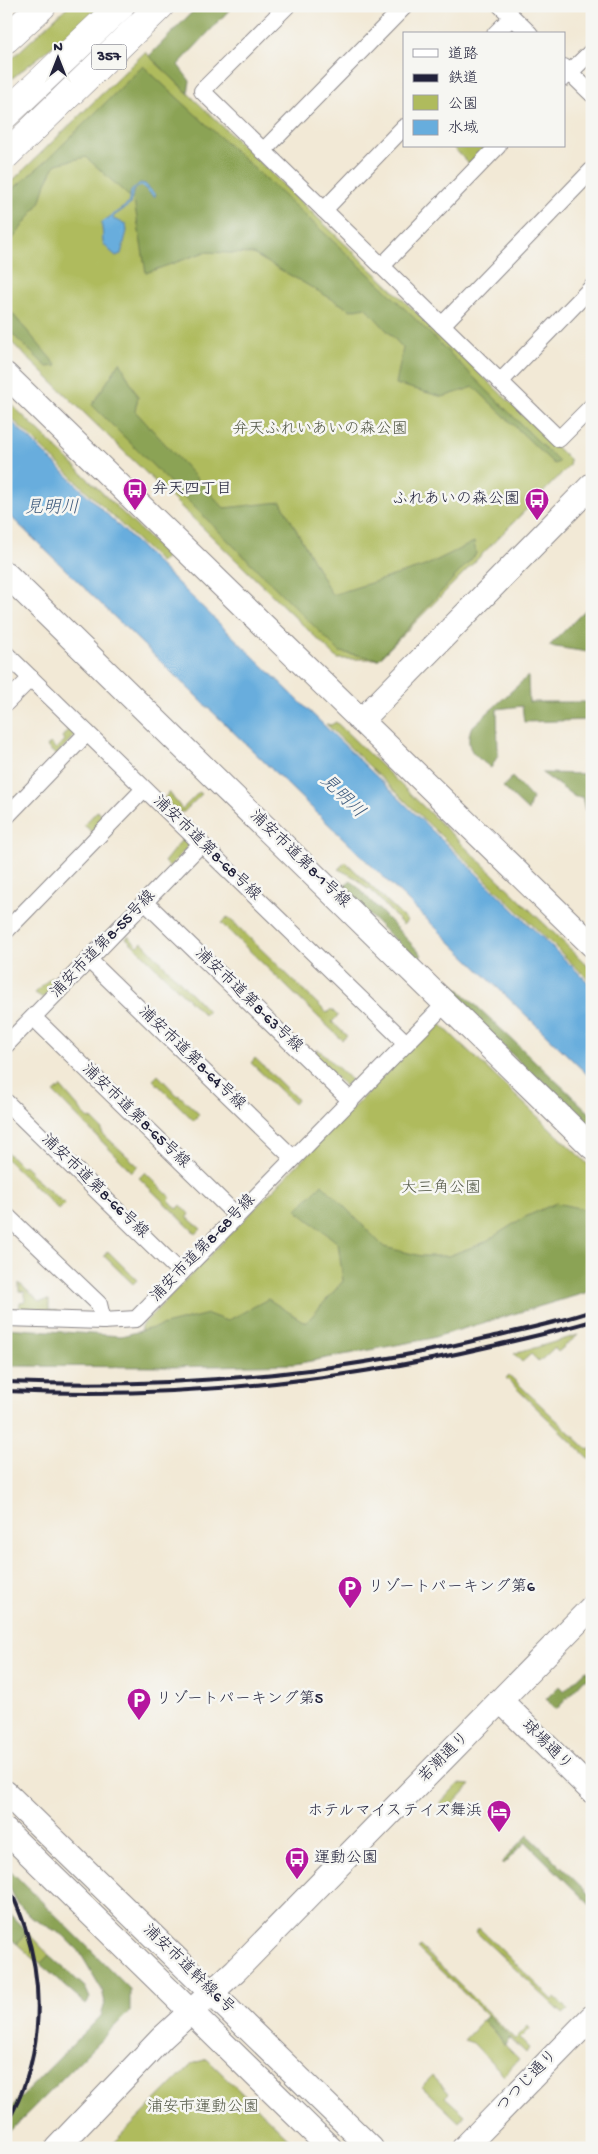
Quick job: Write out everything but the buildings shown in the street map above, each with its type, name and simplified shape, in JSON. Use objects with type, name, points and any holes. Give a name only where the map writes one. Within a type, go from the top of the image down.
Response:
[{"type":"highway","points":[[6,39],[42,6]]},
{"type":"highway","name":"357","points":[[6,155],[160,6]]},
{"type":"highway","points":[[6,96],[115,12]]},
{"type":"highway","name":"357","points":[[6,114],[115,12]]},
{"type":"street","points":[[287,6],[202,91],[559,440],[592,406]]},
{"type":"street","points":[[263,151],[404,6]]},
{"type":"street","points":[[496,32],[507,11],[528,32]]},
{"type":"street","points":[[592,50],[566,72],[592,94]]},
{"type":"street","points":[[324,210],[403,128]]},
{"type":"street","points":[[382,266],[496,148]]},
{"type":"street","points":[[442,325],[592,170]]},
{"type":"street","points":[[500,382],[592,287]]},
{"type":"street","points":[[6,375],[592,945]]},
{"type":"street","points":[[361,721],[592,485]]},
{"type":"street","name":"浦安市道第8-1号線","points":[[8,579],[592,1147]]},
{"type":"street","name":"浦安市道第8-68号線","points":[[6,654],[406,1043]]},
{"type":"street","points":[[6,703],[30,678]]},
{"type":"street","points":[[6,817],[87,734]]},
{"type":"street","points":[[6,931],[144,789]]},
{"type":"street","name":"浦安市道第8-55号線","points":[[6,1045],[201,844]]},
{"type":"street","name":"浦安市道第8-63号線","points":[[145,902],[350,1100]]},
{"type":"street","name":"浦安市道第8-64号線","points":[[89,960],[293,1158]]},
{"type":"street","name":"浦安市道第8-68号線","points":[[6,1318],[103,1321],[136,1319],[446,1003]]},
{"type":"street","name":"浦安市道第8-65号線","points":[[34,1018],[237,1216]]},
{"type":"street","name":"浦安市道第8-66号線","points":[[6,1102],[181,1273]]},
{"type":"street","points":[[6,1215],[99,1304],[103,1321]]},
{"type":"street","name":"若潮通り","points":[[57,2148],[189,2011],[236,1970],[592,1607]]},
{"type":"street","name":"球場通り","points":[[501,1701],[592,1791]]},
{"type":"street","name":"浦安市道幹線6号","points":[[6,1793],[371,2148]]},
{"type":"street","name":"浦安市道幹線6号","points":[[6,1831],[330,2148]]},
{"type":"street","name":"つつじ通り","points":[[464,2148],[592,2017]]},
{"type":"green space","points":[[68,6],[104,6],[6,83],[6,64]]},
{"type":"green space","points":[[198,6],[233,6],[178,65],[190,81],[188,93],[149,56]]},
{"type":"green space","name":"弁天ふれいあいの森公園","points":[[145,52],[570,460],[569,466],[379,659],[338,659],[6,337],[6,187]]},
{"type":"green space","points":[[143,66],[385,289],[559,462],[554,464],[474,387],[443,397],[396,384],[403,348],[365,307],[351,310],[253,254],[205,252],[146,273],[134,201],[86,157],[56,164],[46,183],[41,201],[6,248],[6,195],[48,159]]},
{"type":"green space","points":[[454,148],[484,148],[469,164]]},
{"type":"green space","points":[[6,306],[57,366],[47,367],[6,328]]},
{"type":"green space","points":[[120,362],[138,397],[135,411],[224,508],[281,502],[332,595],[425,566],[474,542],[476,554],[379,659],[340,652],[92,405]]},
{"type":"green space","points":[[6,399],[167,556],[161,563],[6,413]]},
{"type":"green space","points":[[589,606],[592,611],[592,646],[587,652],[549,646]]},
{"type":"green space","points":[[528,676],[529,702],[592,702],[592,720],[524,722],[522,706],[497,709],[498,755],[491,768],[472,752],[469,742],[471,728]]},
{"type":"green space","points":[[336,722],[592,970],[592,983],[326,724],[331,725]]},
{"type":"green space","points":[[68,724],[75,732],[75,735],[56,755],[47,747],[50,743],[56,749],[64,740],[62,737],[68,730],[66,727]]},
{"type":"green space","points":[[542,773],[592,774],[592,817],[585,810],[582,797],[575,797]]},
{"type":"green space","points":[[512,777],[532,798],[528,811],[503,787]]},
{"type":"green space","points":[[169,792],[182,809],[199,792],[202,794],[184,812],[178,812],[164,799]]},
{"type":"green space","points":[[97,811],[106,819],[92,832],[84,825]]},
{"type":"green space","points":[[184,837],[189,842],[188,847],[169,867],[164,862]]},
{"type":"green space","points":[[346,862],[407,921],[403,925],[369,888],[367,889],[356,878],[338,869]]},
{"type":"green space","points":[[351,880],[422,955],[415,960],[342,888]]},
{"type":"green space","points":[[228,917],[327,1013],[331,1009],[338,1016],[332,1022],[347,1036],[342,1040],[221,923]]},
{"type":"green space","points":[[128,936],[138,946],[142,942],[208,1011],[204,1015],[126,938]]},
{"type":"green space","points":[[51,977],[55,984],[43,998],[35,993]]},
{"type":"green space","points":[[446,977],[592,1115],[592,1133],[439,983]]},
{"type":"green space","name":"大三角公園","points":[[437,1021],[592,1168],[592,1273],[536,1292],[141,1349],[141,1326]]},
{"type":"green space","points":[[318,1049],[351,1080],[345,1086],[312,1055]]},
{"type":"green space","points":[[255,1058],[293,1095],[297,1100],[294,1104],[251,1063]]},
{"type":"green space","points":[[158,1075],[199,1114],[194,1121],[153,1080]]},
{"type":"green space","points":[[61,1087],[81,1111],[102,1129],[102,1133],[138,1166],[132,1172],[54,1093]]},
{"type":"green space","points":[[6,1151],[21,1166],[25,1165],[31,1171],[29,1173],[65,1204],[59,1210],[6,1159]]},
{"type":"green space","points":[[145,1172],[171,1198],[169,1200],[177,1209],[181,1205],[189,1214],[187,1217],[201,1229],[196,1234],[139,1178]]},
{"type":"green space","points":[[322,1184],[384,1247],[421,1256],[448,1256],[483,1243],[523,1218],[556,1203],[592,1211],[592,1291],[428,1339],[295,1364],[171,1367],[6,1366],[6,1328],[121,1336],[208,1314],[227,1321],[268,1299],[306,1323],[343,1281],[338,1243],[296,1210]]},
{"type":"green space","points":[[108,1251],[137,1280],[133,1284],[104,1256]]},
{"type":"green space","points":[[19,1283],[39,1301],[49,1300],[49,1310],[58,1311],[56,1314],[19,1312],[20,1302],[25,1301],[25,1292],[19,1291]]},
{"type":"green space","points":[[578,1335],[558,1352],[554,1348],[539,1362],[531,1354],[522,1362],[514,1354]]},
{"type":"green space","points":[[509,1375],[588,1450],[592,1448],[592,1462],[506,1378]]},
{"type":"green space","points":[[586,1670],[592,1674],[592,1684],[585,1679],[556,1710],[546,1699],[559,1686],[564,1691]]},
{"type":"green space","points":[[458,1784],[471,1785],[446,1811],[439,1804]]},
{"type":"green space","points":[[528,1835],[592,1897],[591,1906],[526,1842],[504,1864],[502,1862]]},
{"type":"green space","points":[[10,1870],[130,1989],[130,2011],[6,2135],[6,2112],[101,2016],[105,2003],[102,1990],[79,1951],[63,1935],[32,1918],[18,1904],[6,1881],[6,1874]]},
{"type":"green space","points":[[6,1910],[27,1932],[17,1944],[6,1935]]},
{"type":"green space","points":[[479,1928],[553,2000],[555,1998],[568,2010],[563,2014],[476,1932]]},
{"type":"green space","points":[[27,1932],[49,1955],[40,1964],[17,1944]]},
{"type":"green space","points":[[421,1947],[515,2039],[528,2026],[530,2029],[520,2039],[529,2048],[526,2053],[418,1949]]},
{"type":"green space","points":[[49,1955],[85,1987],[90,1998],[86,2004],[40,1964]]},
{"type":"green space","points":[[488,2015],[510,2037],[504,2045],[499,2036],[483,2020]]},
{"type":"green space","points":[[483,2020],[519,2059],[504,2075],[473,2043],[464,2040]]},
{"type":"green space","name":"浦安市運動公園","points":[[207,2059],[298,2148],[109,2148],[192,2064]]},
{"type":"green space","points":[[433,2076],[449,2093],[445,2097],[465,2115],[459,2122],[422,2087]]},
{"type":"water","points":[[140,183],[145,184],[156,195],[154,197],[142,186],[138,187],[133,193],[130,205],[114,216],[113,219],[126,224],[127,231],[121,254],[116,256],[104,244],[101,223],[128,204],[131,191]]},
{"type":"water","name":"見明川","points":[[6,416],[592,986],[592,1079],[6,512]]},
{"type":"railway","points":[[6,1382],[67,1384],[188,1381],[248,1377],[307,1370],[367,1362],[426,1351],[539,1326],[592,1311]]},
{"type":"railway","points":[[6,1391],[129,1393],[190,1390],[312,1379],[432,1359],[592,1321]]},
{"type":"railway","points":[[6,1885],[19,1911],[32,1952],[38,2002],[37,2027],[27,2077],[18,2101],[6,2124]]},
{"type":"place","name":"弁天四丁目","points":[[135,511]]},
{"type":"place","name":"ふれあいの森公園","points":[[537,521]]},
{"type":"place","name":"リゾートパーキング第6","points":[[350,1609]]},
{"type":"place","name":"リゾートパーキング第5","points":[[139,1721]]},
{"type":"place","name":"ホテルマイステイズ舞浜","points":[[499,1833]]},
{"type":"place","name":"運動公園","points":[[297,1880]]}]
